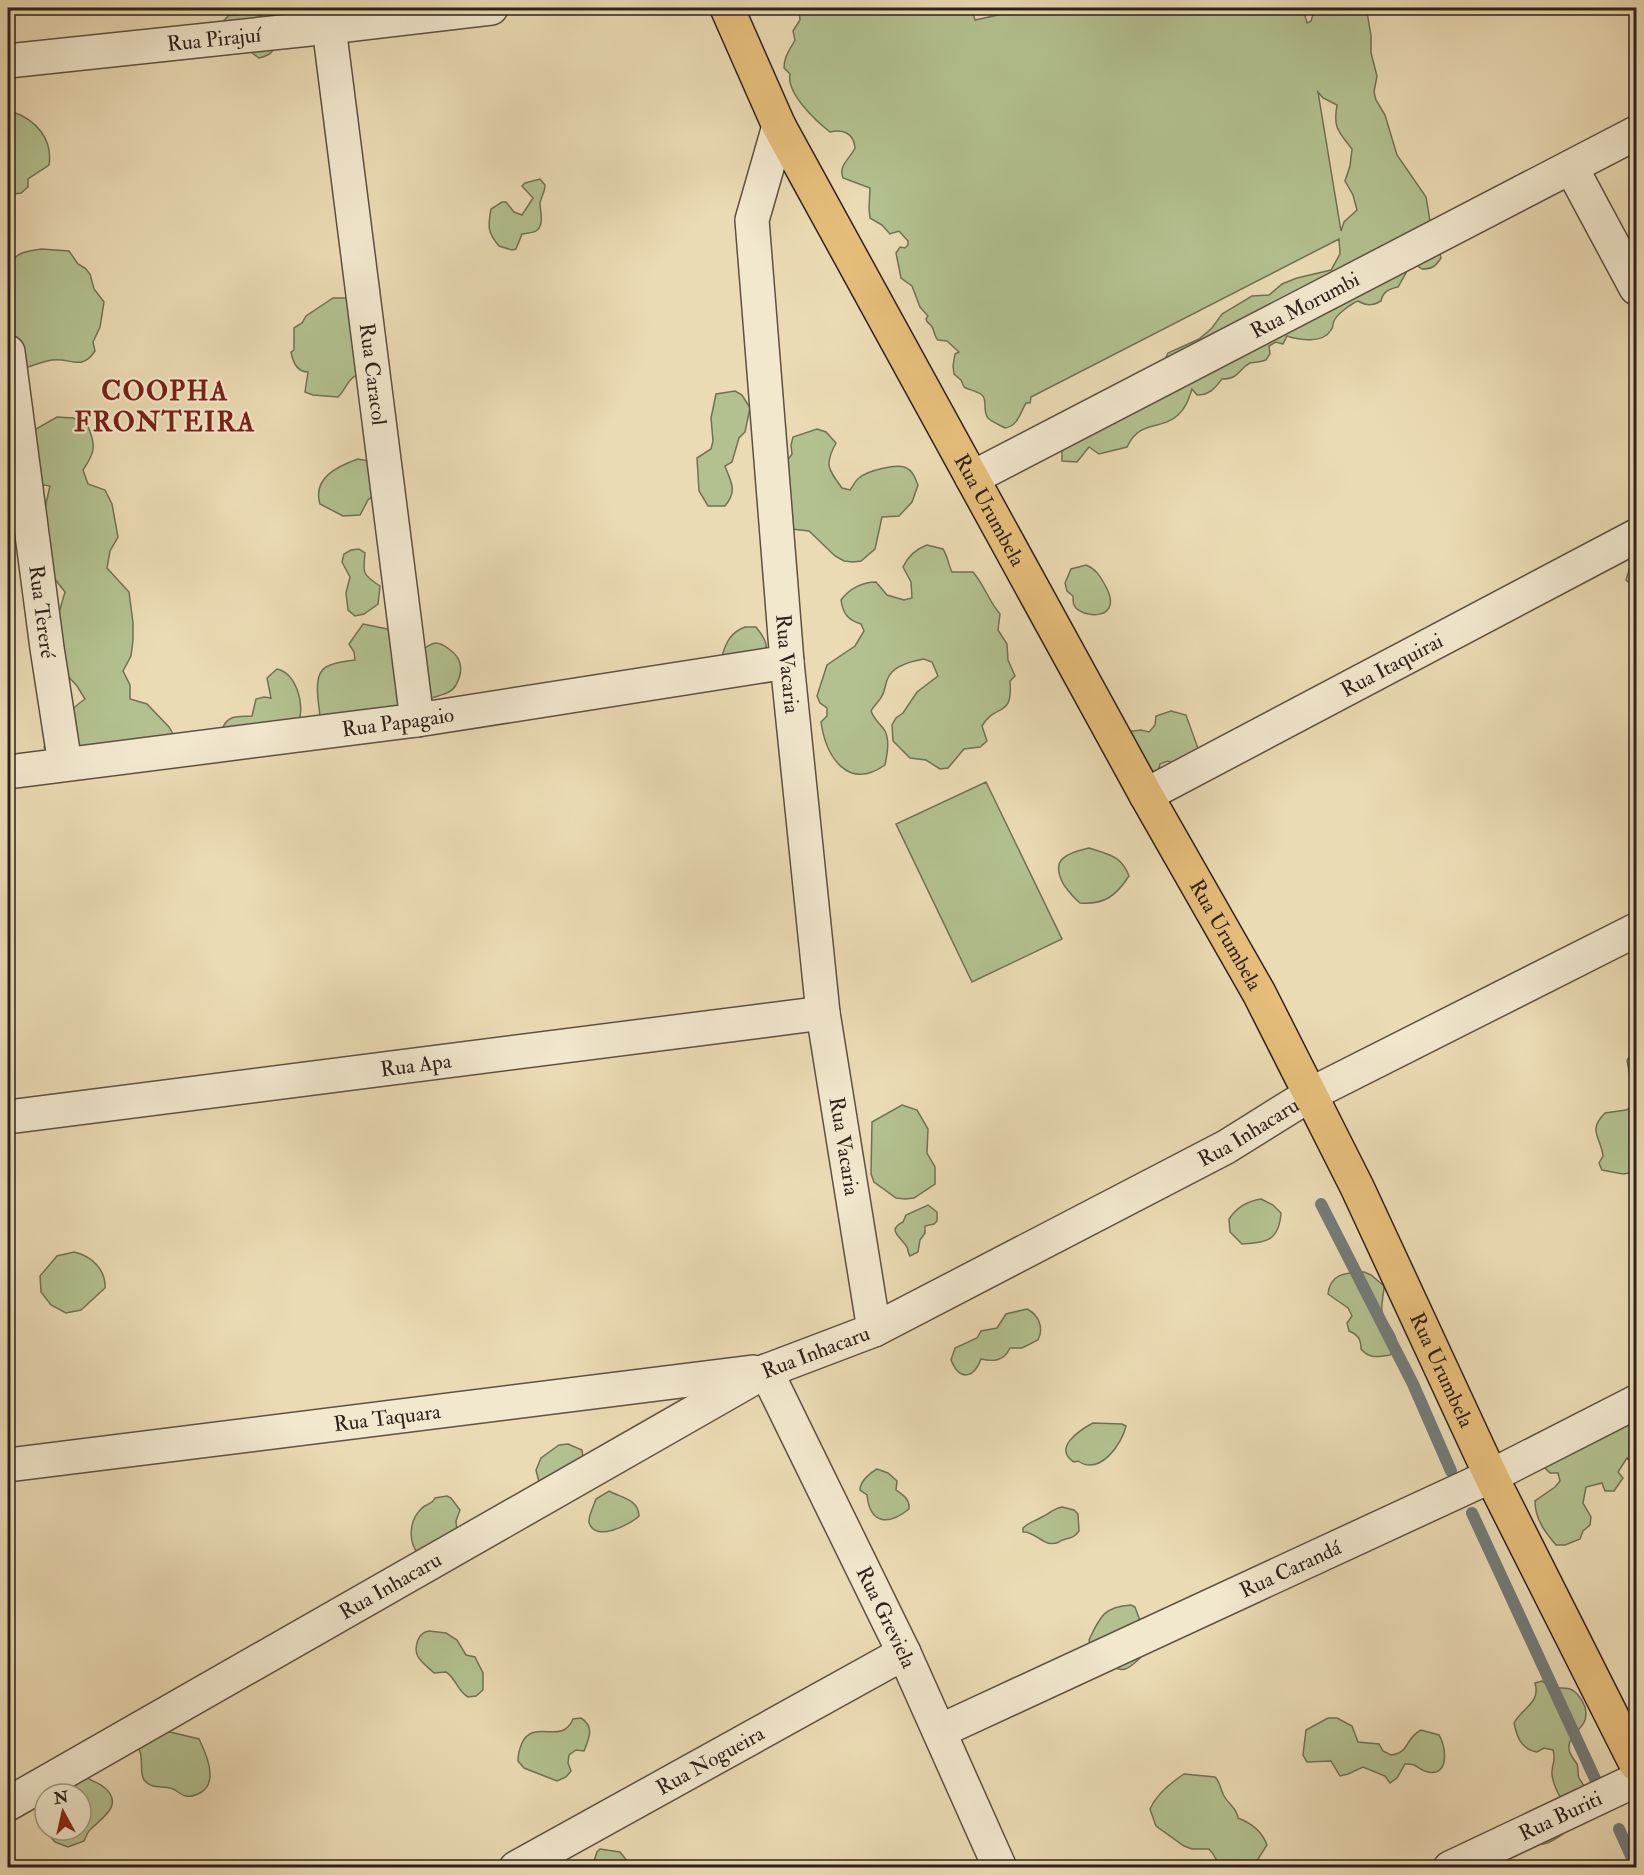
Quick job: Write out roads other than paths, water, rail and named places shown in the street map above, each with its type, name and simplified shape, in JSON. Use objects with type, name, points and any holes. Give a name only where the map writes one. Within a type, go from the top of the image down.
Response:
[{"type":"main road","points":[[727,8],[778,126]]},
{"type":"main road","name":"Rua Urumbela","points":[[778,126],[1146,795],[1259,993],[1356,1186],[1491,1476],[1636,1764]]},
{"type":"street","name":"Rua Pirajuí","points":[[8,61],[491,8]]},
{"type":"street","name":"Rua Caracol","points":[[329,27],[417,720]]},
{"type":"street","name":"Rua Vacaria","points":[[778,126],[752,220],[787,662],[823,1013],[874,1330]]},
{"type":"street","name":"Rua Morumbi","points":[[972,478],[1636,133]]},
{"type":"street","points":[[1571,166],[1636,288]]},
{"type":"street","name":"Rua Tereré","points":[[8,352],[47,648],[65,764]]},
{"type":"street","name":"Rua Itaquirai","points":[[1146,795],[1636,536]]},
{"type":"street","name":"Rua Papagaio","points":[[8,772],[417,720],[787,662]]},
{"type":"street","name":"Rua Inhacaru","points":[[8,1804],[766,1371],[874,1330],[1226,1147],[1311,1094],[1636,930]]},
{"type":"street","name":"Rua Apa","points":[[8,1118],[132,1100],[823,1013]]},
{"type":"street","name":"Rua Taquara","points":[[8,1464],[766,1371]]},
{"type":"street","name":"Rua Greviela","points":[[766,1371],[904,1653],[1000,1868]]},
{"type":"street","name":"Rua Carandá","points":[[940,1731],[1491,1476],[1636,1402]]},
{"type":"street","name":"Rua Nogueira","points":[[516,1868],[904,1653]]},
{"type":"street","name":"Rua Buriti","points":[[1450,1868],[1636,1780]]},
{"type":"waterway","points":[[1321,1204],[1413,1384],[1451,1471]]},
{"type":"waterway","points":[[1472,1513],[1597,1783]]},
{"type":"waterway","points":[[1619,1829],[1636,1867]]},
{"type":"district","name":"COOPHA FRONTEIRA","points":[[165,406]]}]
